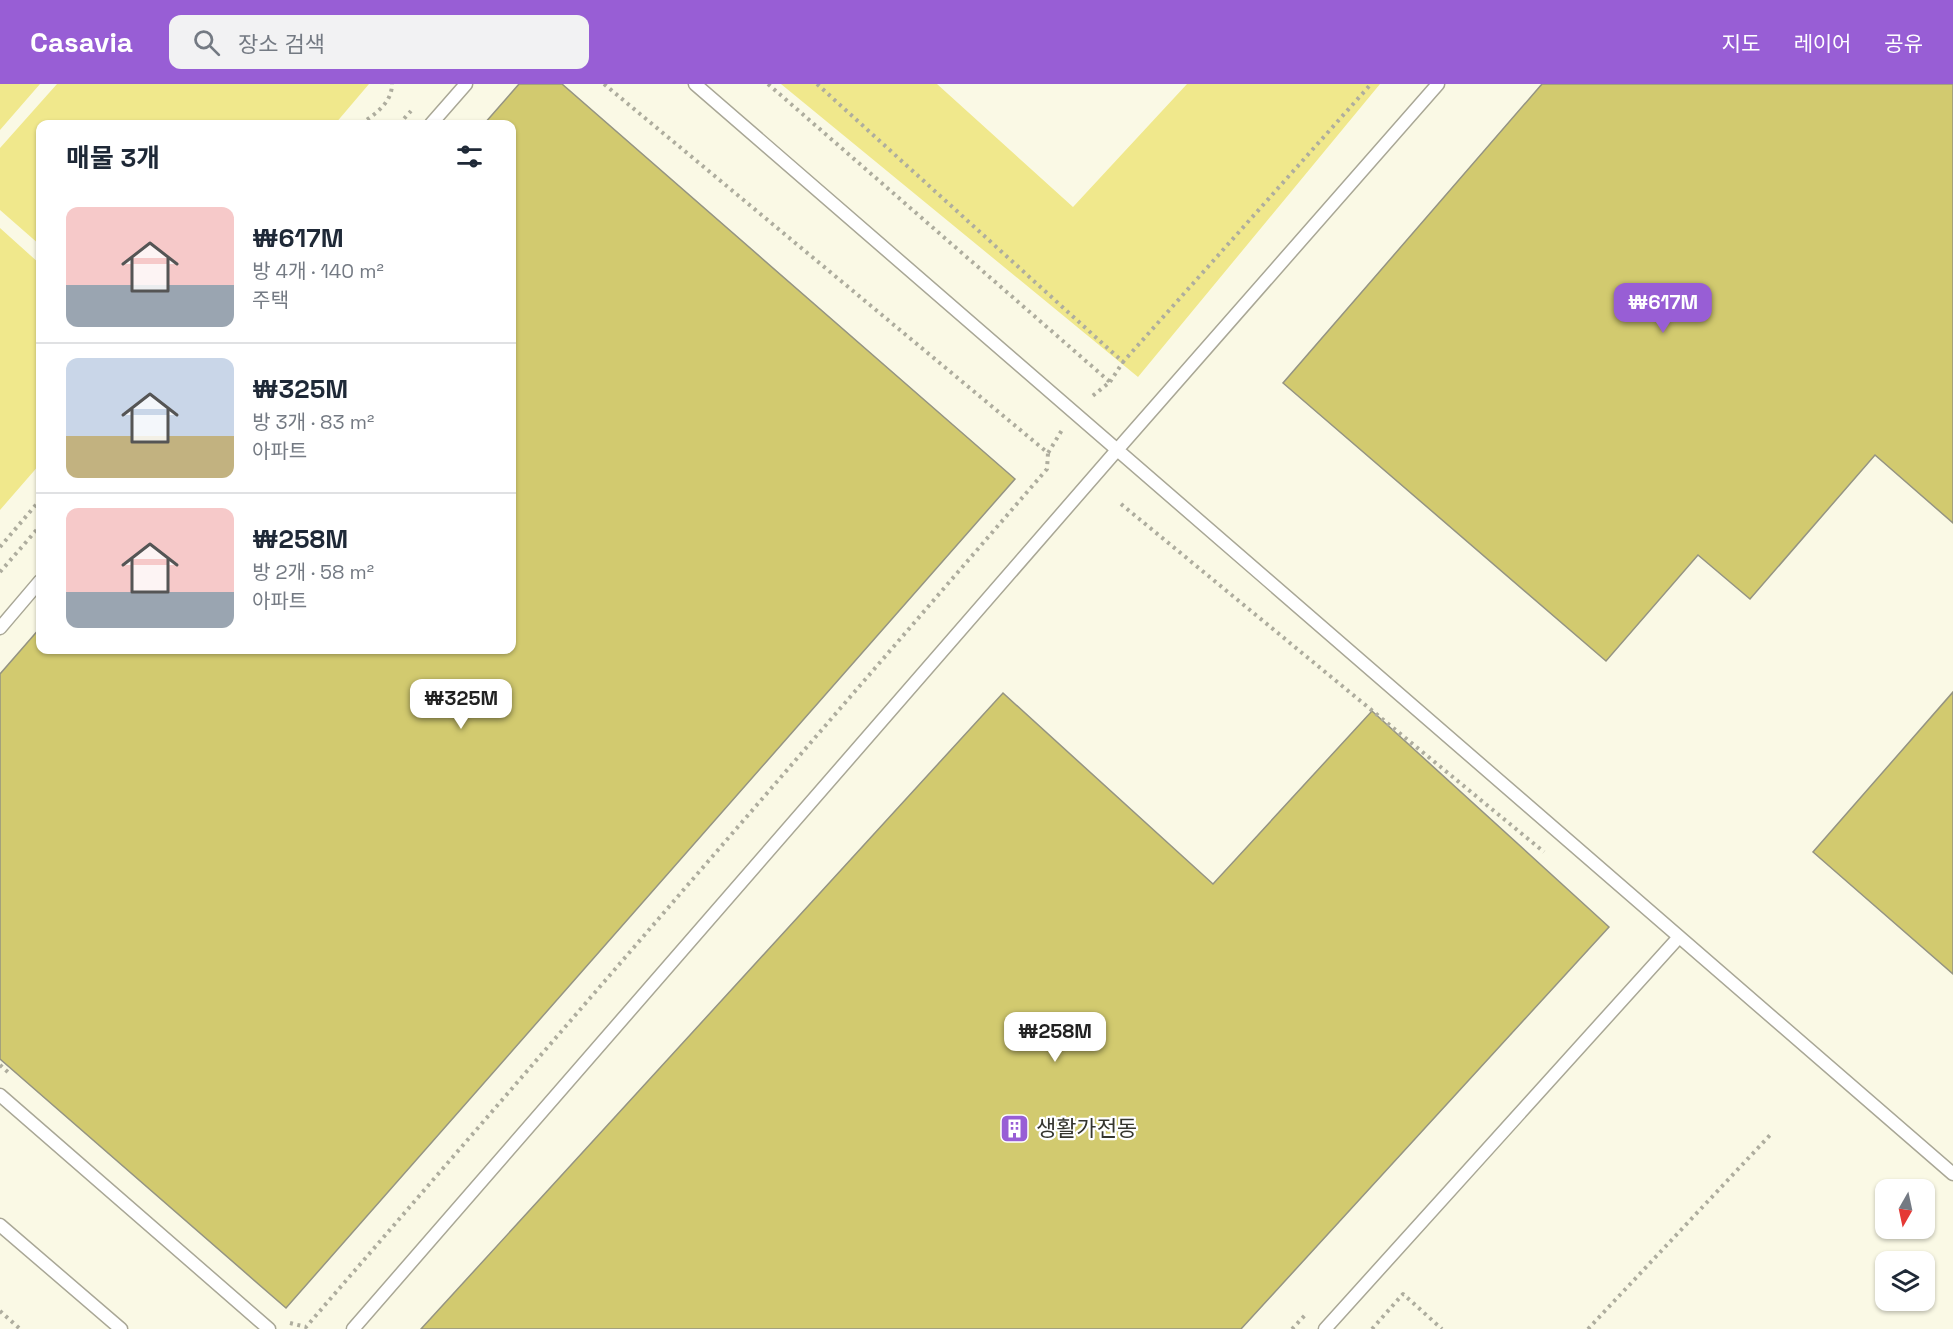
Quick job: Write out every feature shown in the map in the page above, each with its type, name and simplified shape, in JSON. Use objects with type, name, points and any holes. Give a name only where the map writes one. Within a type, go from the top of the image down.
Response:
[{"type":"lane","points":[[434,120],[466,84]]},
{"type":"lane","points":[[695,84],[1953,1174]]},
{"type":"lane","points":[[353,1329],[1116,450],[1438,84]]},
{"type":"lane","points":[[0,628],[36,586]]},
{"type":"lane","points":[[1324,1329],[1679,937]]},
{"type":"lane","points":[[0,1095],[269,1329]]},
{"type":"lane","points":[[0,1225],[121,1329]]},
{"type":"path","points":[[367,120],[381,110],[392,91],[392,84]]},
{"type":"path","points":[[817,84],[1123,362]]},
{"type":"path","points":[[1110,382],[1123,362],[1371,84]]},
{"type":"path","points":[[285,1322],[308,1328],[1047,469],[1048,453]]},
{"type":"path","points":[[1121,504],[1546,854]]},
{"type":"path","points":[[0,546],[36,505]]},
{"type":"path","points":[[0,572],[36,531]]},
{"type":"path","points":[[1588,1329],[1772,1133]]},
{"type":"path","points":[[1372,1329],[1403,1294],[1442,1329]]},
{"type":"path","points":[[0,1311],[21,1329]]},
{"type":"path","points":[[1292,1329],[1308,1312]]},
{"type":"shaded area","points":[[0,84],[40,84],[0,130]]},
{"type":"shaded area","points":[[57,84],[369,84],[338,120],[36,120],[36,242],[0,210],[0,148]]},
{"type":"shaded area","points":[[781,84],[937,84],[1073,207],[1187,84],[1380,84],[1138,377]]},
{"type":"shaded area","points":[[0,228],[36,260],[36,469],[0,510]]},
{"type":"building","points":[[519,84],[562,84],[1015,479],[286,1308],[0,1059],[0,674],[36,633],[36,654],[516,654],[516,120],[488,120]]},
{"type":"building","points":[[1542,84],[1953,84],[1953,523],[1875,455],[1750,599],[1698,555],[1606,661],[1283,383]]},
{"type":"building","points":[[1953,692],[1953,974],[1813,852]]},
{"type":"building","name":"생활가전동","points":[[1003,693],[1213,884],[1372,711],[1609,927],[1241,1329],[421,1329]]},
{"type":"place","name":"생활가전동","points":[[1015,1128]]}]
